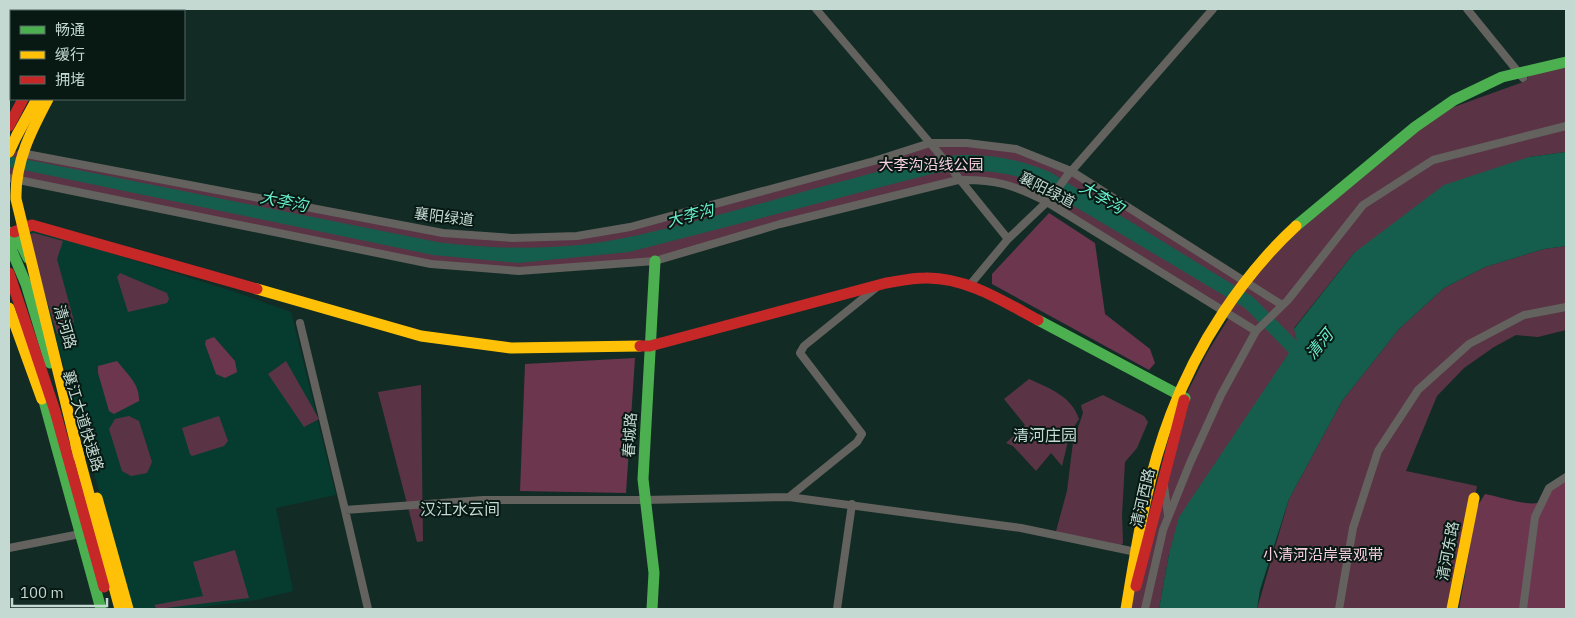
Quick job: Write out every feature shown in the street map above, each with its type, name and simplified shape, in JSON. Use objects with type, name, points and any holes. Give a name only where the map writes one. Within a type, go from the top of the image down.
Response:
[{"type":"main road","points":[[1128,609],[1136,552],[1160,448],[1183,396],[1230,313],[1248,287],[1312,220],[1439,115],[1486,89],[1522,75],[1566,62]]},
{"type":"main road","points":[[1522,75],[1566,68]]},
{"type":"main road","points":[[9,151],[36,100]]},
{"type":"main road","points":[[47,100],[28,137],[19,162],[16,187],[17,201],[51,342],[70,409],[79,456]]},
{"type":"main road","points":[[9,126],[21,102]]},
{"type":"main road","points":[[9,237],[32,225],[421,336],[511,348],[646,346],[881,284],[926,278],[956,281],[991,295],[1183,396]]},
{"type":"main road","name":"襄江大道快速路","points":[[9,237],[26,284],[79,456],[120,609]]},
{"type":"main road","name":"清河路","points":[[9,237],[22,246],[32,267],[128,609]]},
{"type":"main road","name":"春城路","points":[[646,609],[648,574],[640,500],[643,479],[646,346],[651,261]]},
{"type":"main road","points":[[9,274],[101,609]]},
{"type":"main road","name":"襄江大道快速路","points":[[9,274],[55,411],[110,609]]},
{"type":"main road","points":[[9,308],[28,366],[46,407]]},
{"type":"main road","name":"清河西路","points":[[1128,609],[1183,396]]},
{"type":"main road","name":"清河东路","points":[[1452,609],[1474,498]]},
{"type":"main road","name":"春城路","points":[[640,500],[654,573],[652,609]]},
{"type":"street","points":[[816,9],[930,143],[958,180],[1008,239]]},
{"type":"street","points":[[969,286],[1008,239],[1048,200],[1071,171],[1213,9]]},
{"type":"street","points":[[1467,9],[1522,75]]},
{"type":"street","points":[[9,114],[21,102]]},
{"type":"street","points":[[1145,609],[1162,530],[1221,395],[1258,329],[1281,307],[1363,205],[1433,160],[1566,126]]},
{"type":"street","name":"襄阳绿道","points":[[9,151],[443,233],[512,238],[577,236],[630,227],[874,161],[930,143],[968,143],[1016,149],[1071,171],[1281,307]]},
{"type":"street","name":"襄阳绿道","points":[[9,178],[430,264],[519,271],[651,261],[780,224],[958,180],[982,180],[1017,187],[1048,200],[1258,329]]},
{"type":"street","points":[[789,497],[858,442],[862,434],[800,353],[804,346],[881,284]]},
{"type":"street","points":[[1338,609],[1352,528],[1378,452],[1418,390],[1470,344],[1524,316],[1566,307]]},
{"type":"street","points":[[300,323],[368,609]]},
{"type":"street","points":[[1523,609],[1535,517],[1549,488],[1566,477]]},
{"type":"street","points":[[1163,479],[1168,517]]},
{"type":"street","points":[[345,510],[483,500],[640,500],[789,497],[1021,528],[1136,552]]},
{"type":"street","points":[[836,609],[852,504]]},
{"type":"street","points":[[9,548],[80,534]]},
{"type":"shaded area","points":[[1049,213],[1095,243],[1105,314],[1150,349],[1155,363],[1149,370],[992,284],[992,274]]},
{"type":"shaded area","points":[[33,229],[226,289],[291,312],[336,495],[276,508],[293,591],[256,600],[186,609],[132,609],[26,231]]},
{"type":"shaded area","points":[[214,337],[235,361],[237,372],[225,378],[216,374],[205,344],[206,340]]},
{"type":"shaded area","points":[[635,358],[626,493],[520,491],[525,364]]},
{"type":"shaded area","points":[[117,361],[135,384],[139,401],[114,414],[109,411],[98,373],[98,366]]},
{"type":"shaded area","points":[[1566,477],[1566,609],[1459,609],[1477,507],[1485,494],[1529,503],[1542,502],[1549,488]]},
{"type":"green space","name":"大李沟沿线公园","points":[[1566,66],[1566,152],[1529,157],[1354,253],[1294,328],[1298,342],[1169,554],[1159,609],[1130,609],[1187,393],[1207,353],[1230,316],[1017,187],[958,180],[655,261],[519,271],[430,264],[9,176],[9,150],[443,233],[577,236],[630,227],[930,143],[1016,149],[1071,171],[1251,281],[1308,218],[1437,113],[1526,81],[1530,73]]},
{"type":"green space","points":[[34,233],[63,241],[57,259],[74,321],[70,330],[57,334],[27,235]]},
{"type":"green space","name":"小清河沿岸景观带","points":[[1566,246],[1566,330],[1538,337],[1516,335],[1494,347],[1464,368],[1437,396],[1406,471],[1477,486],[1452,609],[1257,609],[1289,499],[1342,401],[1399,329],[1444,288],[1485,267],[1544,249]]},
{"type":"green space","points":[[120,273],[167,293],[169,299],[167,303],[128,312],[117,277]]},
{"type":"green space","points":[[286,361],[319,419],[304,427],[268,374]]},
{"type":"green space","points":[[1029,379],[1059,394],[1071,404],[1079,419],[1070,433],[1062,466],[1051,453],[1036,471],[1013,446],[1006,443],[1025,425],[1004,399]]},
{"type":"green space","points":[[421,385],[423,541],[417,542],[378,392]]},
{"type":"green space","points":[[1103,395],[1144,416],[1148,422],[1137,448],[1125,462],[1122,515],[1123,543],[1118,549],[1055,535],[1067,491],[1073,442],[1083,413],[1081,405]]},
{"type":"green space","points":[[129,416],[139,421],[152,462],[147,473],[131,476],[122,471],[109,429],[115,419]]},
{"type":"green space","points":[[219,416],[228,441],[224,446],[192,456],[182,428]]},
{"type":"green space","points":[[235,550],[249,598],[157,609],[154,605],[203,596],[193,562]]},
{"type":"water","name":"清河","points":[[1566,152],[1566,246],[1544,249],[1485,267],[1444,288],[1399,329],[1342,401],[1289,499],[1260,590],[1257,609],[1159,609],[1169,554],[1179,517],[1289,353],[1245,308],[1032,181],[1008,174],[984,171],[935,173],[629,252],[518,263],[433,255],[9,167],[9,156],[437,242],[488,247],[538,248],[589,244],[666,229],[920,160],[962,155],[996,157],[1029,164],[1050,172],[1253,297],[1297,341],[1294,329],[1354,253],[1444,185],[1529,157]]},
{"type":"traffic: fast","points":[[1296,226],[1415,127],[1454,100],[1502,77],[1566,62]]},
{"type":"traffic: fast","points":[[9,232],[22,246],[28,258]]},
{"type":"traffic: fast","points":[[9,244],[26,284],[50,363]]},
{"type":"traffic: fast","points":[[652,609],[654,573],[643,479],[655,261]]},
{"type":"traffic: fast","points":[[1038,320],[1185,398]]},
{"type":"traffic: fast","points":[[41,390],[101,609]]},
{"type":"traffic: slow","points":[[17,135],[36,100]]},
{"type":"traffic: slow","points":[[48,100],[25,147],[18,172],[16,199],[79,457]]},
{"type":"traffic: slow","points":[[9,152],[17,135]]},
{"type":"traffic: slow","points":[[1126,609],[1155,461],[1182,388],[1208,337],[1223,313],[1257,267],[1296,226]]},
{"type":"traffic: slow","points":[[257,289],[421,336],[511,348],[640,346]]},
{"type":"traffic: slow","points":[[9,308],[42,399]]},
{"type":"traffic: slow","points":[[76,446],[120,609]]},
{"type":"traffic: slow","points":[[97,498],[128,609]]},
{"type":"traffic: slow","points":[[1452,609],[1474,498]]},
{"type":"traffic: jam","points":[[9,126],[22,100]]},
{"type":"traffic: jam","points":[[14,232],[32,225],[257,289]]},
{"type":"traffic: jam","points":[[9,273],[55,411],[104,587]]},
{"type":"traffic: jam","points":[[640,346],[650,346],[886,283],[920,278],[955,281],[970,286],[998,298],[1038,320]]},
{"type":"traffic: jam","points":[[1136,586],[1184,400]]},
{"type":"district","name":"清河庄园","points":[[1045,435]]},
{"type":"district","name":"汉江水云间","points":[[460,509]]},
{"type":"water label","name":"大李沟","points":[[1102,197]]},
{"type":"water label","name":"大李沟","points":[[284,201]]},
{"type":"water label","name":"大李沟","points":[[690,215]]}]
